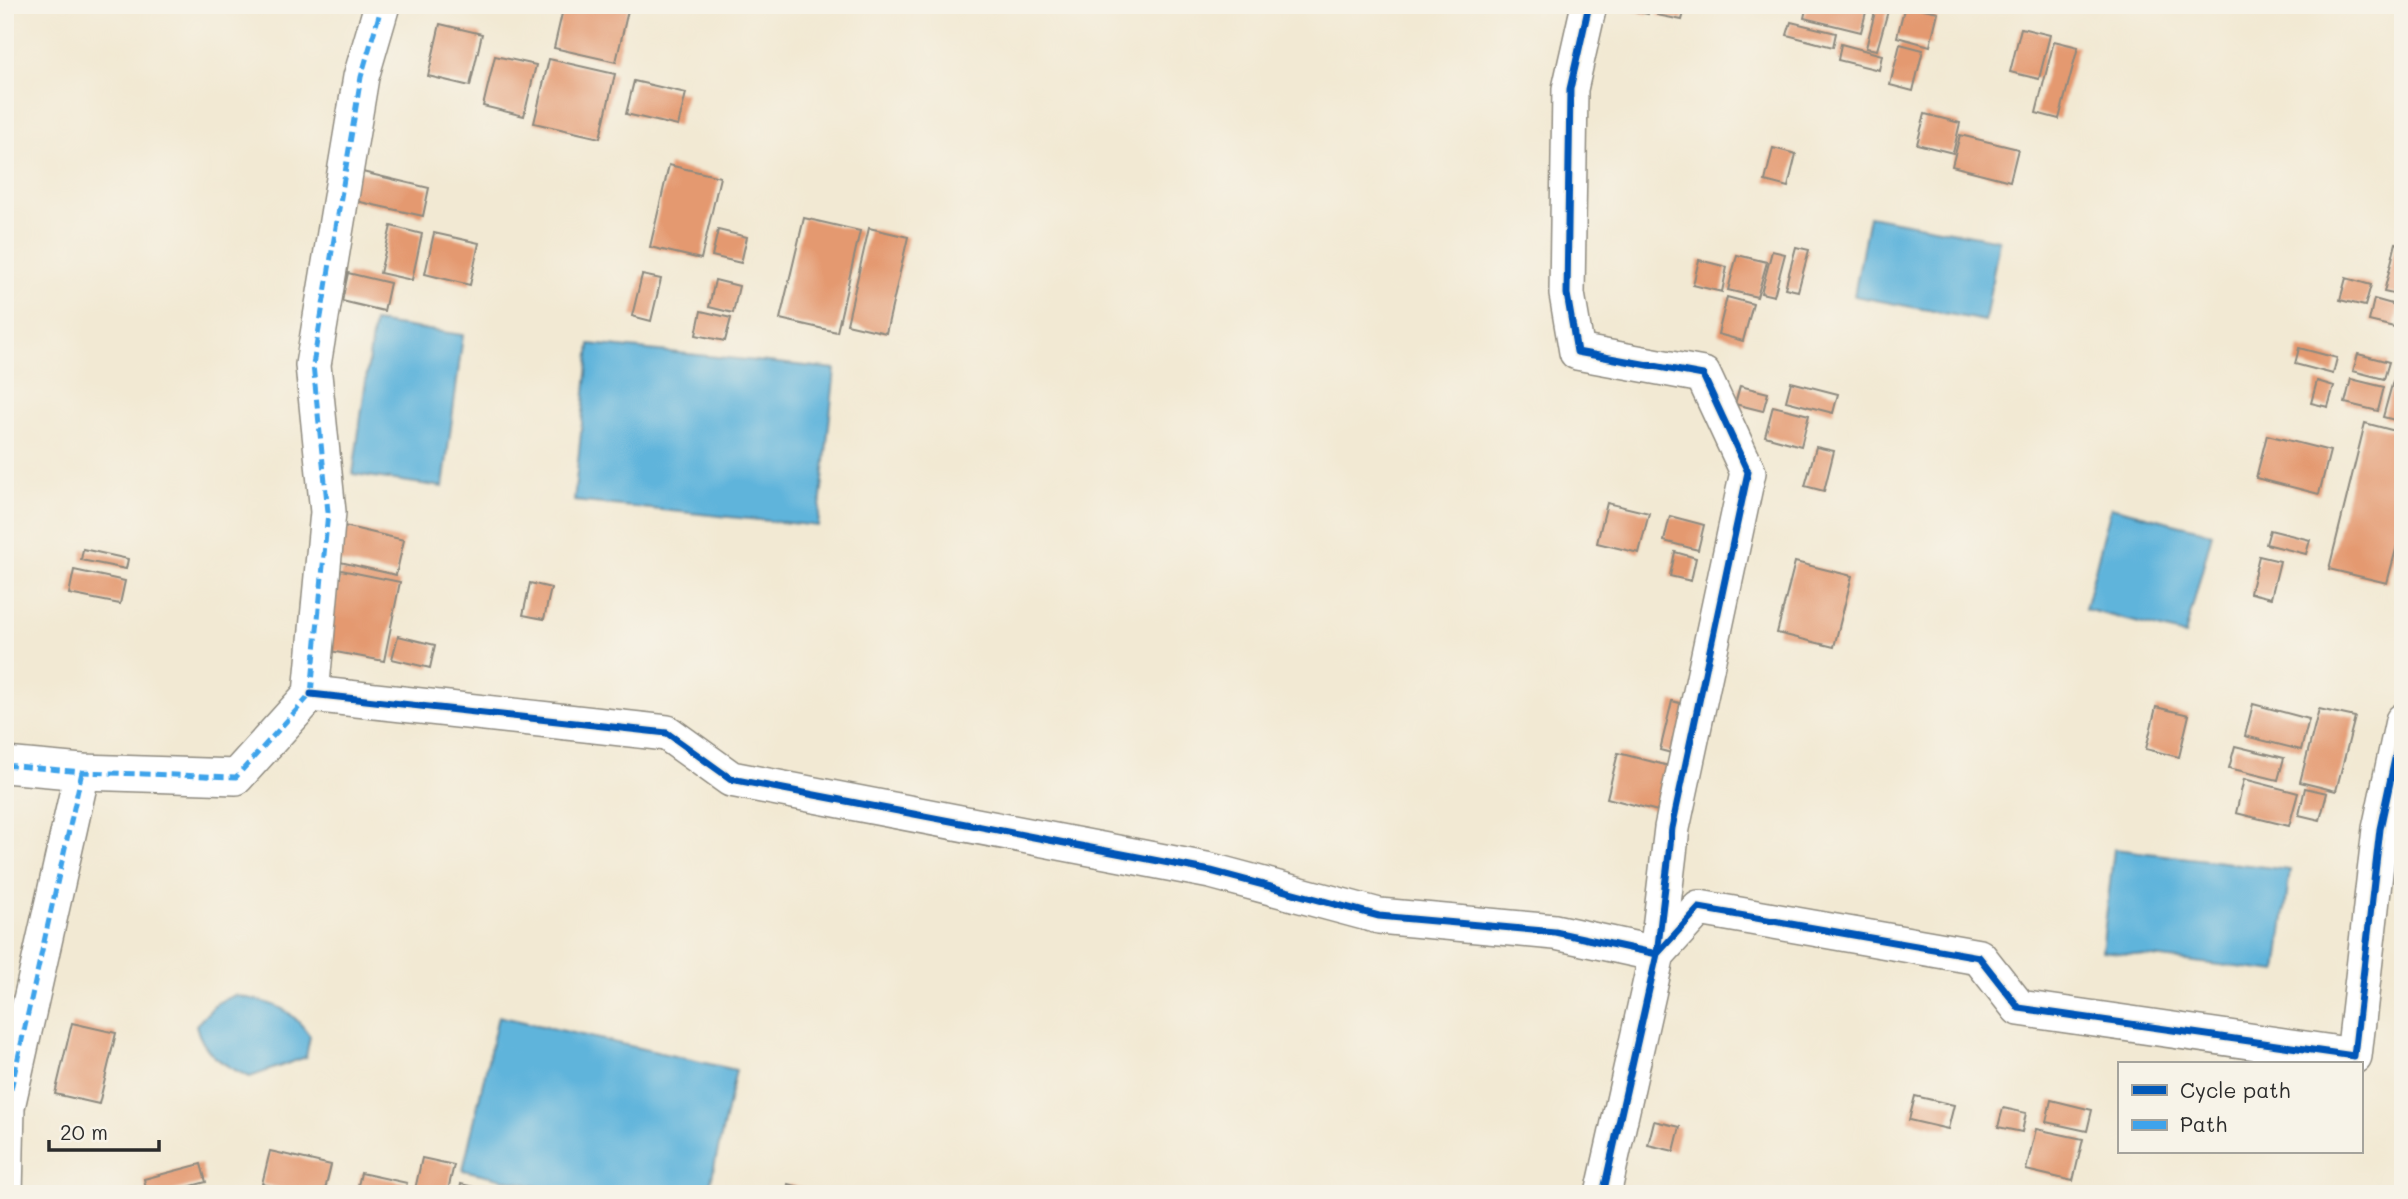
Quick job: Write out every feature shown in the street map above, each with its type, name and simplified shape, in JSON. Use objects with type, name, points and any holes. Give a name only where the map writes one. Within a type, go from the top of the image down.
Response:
[{"type":"street","points":[[5,765],[82,772],[236,777],[311,695],[328,512],[313,365],[361,77],[382,5]]},
{"type":"street","points":[[1590,5],[1570,89],[1567,294],[1577,352],[1703,375],[1748,472],[1672,828],[1657,954],[1603,1194]]},
{"type":"street","points":[[311,695],[667,733],[731,779],[1211,871],[1379,916],[1555,932],[1657,954]]},
{"type":"street","points":[[1657,954],[1699,908],[1979,957],[2019,1008],[2354,1056],[2380,829],[2403,721]]},
{"type":"street","points":[[5,1194],[7,1107],[82,772]]},
{"type":"water","points":[[1869,216],[1999,240],[1985,321],[1854,296]]},
{"type":"water","points":[[374,322],[463,335],[443,487],[353,474]]},
{"type":"water","points":[[590,344],[835,369],[818,526],[574,501]]},
{"type":"water","points":[[2111,507],[2212,533],[2185,635],[2085,609]]},
{"type":"water","points":[[2114,849],[2290,870],[2277,972],[2102,951]]},
{"type":"water","points":[[235,995],[277,1006],[294,1017],[310,1036],[306,1057],[250,1077],[231,1068],[209,1051],[196,1025],[217,1003]]},
{"type":"water","points":[[498,1016],[736,1070],[708,1194],[570,1194],[463,1170]]},
{"type":"building","points":[[564,5],[629,6],[616,62],[554,48]]},
{"type":"building","points":[[1627,5],[1650,5],[1648,14],[1626,9]]},
{"type":"building","points":[[1659,5],[1686,5],[1682,20],[1657,15]]},
{"type":"building","points":[[1807,5],[1858,5],[1867,8],[1861,32],[1804,18]]},
{"type":"building","points":[[1905,5],[1938,12],[1930,46],[1897,37]]},
{"type":"building","points":[[1876,8],[1888,11],[1877,50],[1866,48]]},
{"type":"building","points":[[1791,22],[1836,33],[1833,47],[1787,35]]},
{"type":"building","points":[[440,24],[482,34],[470,86],[428,76]]},
{"type":"building","points":[[2021,28],[2050,35],[2039,79],[2010,72]]},
{"type":"building","points":[[2054,41],[2078,47],[2059,119],[2036,113]]},
{"type":"building","points":[[1841,44],[1882,55],[1879,70],[1838,60]]},
{"type":"building","points":[[1900,44],[1923,50],[1913,91],[1890,85]]},
{"type":"building","points":[[495,56],[536,65],[524,116],[483,106]]},
{"type":"building","points":[[549,59],[615,74],[600,138],[534,123]]},
{"type":"building","points":[[634,81],[686,93],[678,126],[626,114]]},
{"type":"building","points":[[1925,114],[1960,123],[1953,153],[1917,144]]},
{"type":"building","points":[[1960,135],[2018,149],[2010,181],[1952,166]]},
{"type":"building","points":[[1773,148],[1796,154],[1788,187],[1765,181]]},
{"type":"building","points":[[669,165],[720,177],[701,259],[650,247]]},
{"type":"building","points":[[354,170],[429,188],[423,216],[347,199]]},
{"type":"building","points":[[804,218],[860,231],[837,332],[780,319]]},
{"type":"building","points":[[391,226],[422,234],[412,280],[380,273]]},
{"type":"building","points":[[869,228],[908,237],[886,333],[847,324]]},
{"type":"building","points":[[718,230],[747,237],[741,263],[712,256]]},
{"type":"building","points":[[434,233],[479,243],[470,285],[425,274]]},
{"type":"building","points":[[2396,243],[2403,245],[2402,296],[2384,292]]},
{"type":"building","points":[[1796,247],[1809,250],[1798,291],[1785,288]]},
{"type":"building","points":[[1772,251],[1785,254],[1774,296],[1761,293]]},
{"type":"building","points":[[1737,255],[1767,262],[1757,297],[1728,290]]},
{"type":"building","points":[[1699,260],[1727,267],[1722,292],[1693,285]]},
{"type":"building","points":[[348,273],[390,283],[384,311],[342,301]]},
{"type":"building","points":[[642,275],[661,279],[651,321],[632,316]]},
{"type":"building","points":[[2346,278],[2371,285],[2365,306],[2340,300]]},
{"type":"building","points":[[715,280],[739,286],[733,313],[709,307]]},
{"type":"building","points":[[1727,297],[1753,304],[1743,341],[1718,334]]},
{"type":"building","points":[[2374,299],[2399,306],[2394,327],[2369,321]]},
{"type":"building","points":[[701,311],[731,318],[725,341],[696,335]]},
{"type":"building","points":[[2299,348],[2337,358],[2333,374],[2295,364]]},
{"type":"building","points":[[2358,354],[2389,362],[2384,379],[2353,371]]},
{"type":"building","points":[[2351,379],[2384,387],[2378,411],[2345,403]]},
{"type":"building","points":[[2317,381],[2334,386],[2328,407],[2311,403]]},
{"type":"building","points":[[2393,381],[2403,383],[2403,422],[2383,417]]},
{"type":"building","points":[[1791,382],[1838,394],[1833,413],[1786,401]]},
{"type":"building","points":[[1740,386],[1768,393],[1763,411],[1735,404]]},
{"type":"building","points":[[1773,406],[1809,415],[1801,446],[1765,436]]},
{"type":"building","points":[[2365,423],[2403,433],[2403,523],[2387,583],[2329,569]]},
{"type":"building","points":[[2267,435],[2330,451],[2319,494],[2256,478]]},
{"type":"building","points":[[1816,447],[1834,451],[1824,491],[1805,486]]},
{"type":"building","points":[[1607,503],[1649,513],[1639,553],[1597,543]]},
{"type":"building","points":[[1670,516],[1704,525],[1698,550],[1664,541]]},
{"type":"building","points":[[344,526],[404,540],[396,575],[336,561]]},
{"type":"building","points":[[2270,530],[2310,540],[2306,554],[2266,544]]},
{"type":"building","points":[[83,549],[128,559],[126,569],[81,560]]},
{"type":"building","points":[[1675,552],[1696,558],[1691,581],[1670,576]]},
{"type":"building","points":[[2259,556],[2280,561],[2271,598],[2250,593]]},
{"type":"building","points":[[1795,562],[1852,576],[1834,647],[1777,633]]},
{"type":"building","points":[[74,570],[125,581],[120,604],[69,594]]},
{"type":"building","points":[[341,570],[400,582],[384,661],[325,650]]},
{"type":"building","points":[[530,583],[551,588],[544,619],[523,615]]},
{"type":"building","points":[[398,636],[435,645],[430,668],[392,659]]},
{"type":"building","points":[[1672,701],[1687,705],[1675,754],[1660,750]]},
{"type":"building","points":[[2253,704],[2309,719],[2301,750],[2245,736]]},
{"type":"building","points":[[2156,707],[2189,715],[2179,757],[2146,749]]},
{"type":"building","points":[[2319,709],[2355,717],[2336,791],[2300,782]]},
{"type":"building","points":[[2235,746],[2284,758],[2278,780],[2229,768]]},
{"type":"building","points":[[1618,753],[1673,767],[1662,812],[1607,798]]},
{"type":"building","points":[[2244,779],[2298,793],[2289,826],[2236,813]]},
{"type":"building","points":[[2305,788],[2327,793],[2320,820],[2299,815]]},
{"type":"building","points":[[72,1023],[116,1033],[99,1104],[55,1094]]},
{"type":"building","points":[[1915,1096],[1954,1105],[1948,1129],[1909,1120]]},
{"type":"building","points":[[2051,1100],[2092,1110],[2087,1131],[2046,1122]]},
{"type":"building","points":[[2003,1108],[2026,1113],[2022,1132],[1998,1127]]},
{"type":"building","points":[[1654,1121],[1680,1127],[1674,1151],[1648,1145]]},
{"type":"building","points":[[2036,1129],[2083,1139],[2073,1181],[2026,1170]]},
{"type":"building","points":[[270,1151],[331,1165],[324,1194],[306,1194],[262,1184]]},
{"type":"building","points":[[422,1158],[454,1165],[447,1194],[414,1194]]},
{"type":"building","points":[[201,1164],[206,1182],[162,1194],[147,1194],[144,1179]]},
{"type":"building","points":[[361,1173],[407,1183],[404,1194],[356,1194]]},
{"type":"building","points":[[461,1184],[500,1193],[459,1194]]},
{"type":"building","points":[[788,1184],[817,1191],[817,1194],[786,1194]]},
{"type":"marked path","points":[[5,765],[82,772],[236,777],[311,694],[328,512],[313,365],[361,77],[382,5]]},
{"type":"marked path","points":[[5,1194],[7,1107],[82,772]]},
{"type":"cycle path","points":[[311,694],[667,733],[731,779],[1211,871],[1379,916],[1555,932],[1657,954],[1672,828],[1748,472],[1703,375],[1577,352],[1567,294],[1570,89],[1589,5]]},
{"type":"cycle path","points":[[1603,1194],[1657,954],[1699,908],[1979,957],[2019,1008],[2354,1056],[2380,829],[2403,721]]}]
